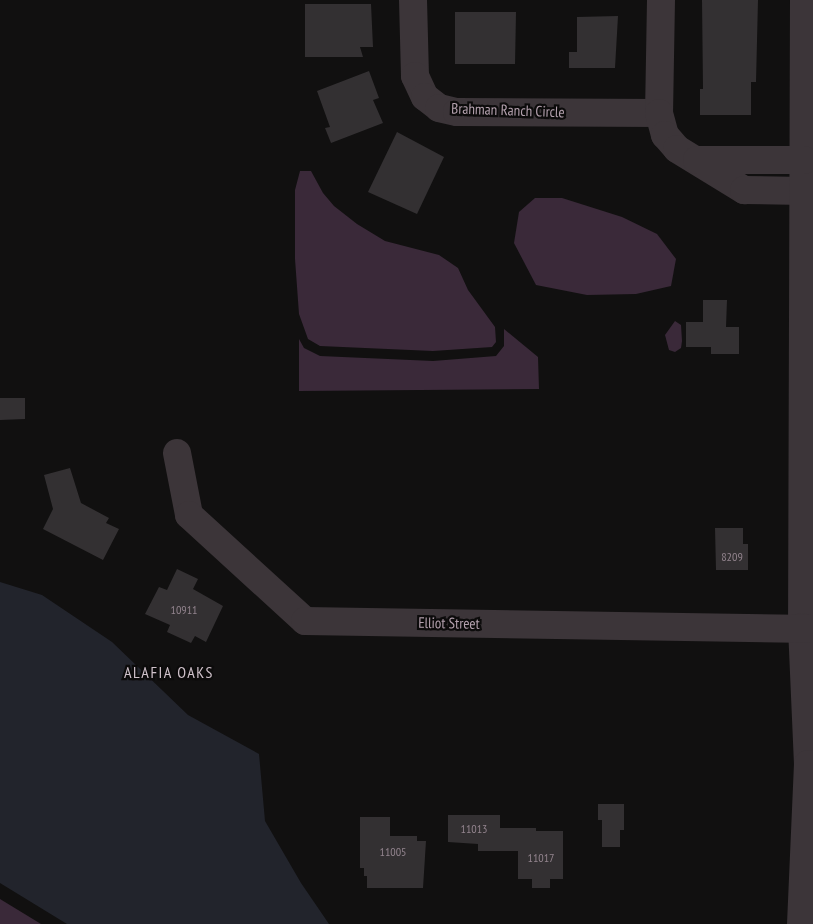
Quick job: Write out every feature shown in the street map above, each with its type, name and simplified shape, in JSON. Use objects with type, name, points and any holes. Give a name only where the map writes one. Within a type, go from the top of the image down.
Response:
[{"type":"street","name":"Brahman Ranch Circle","points":[[414,0],[415,76],[424,97],[439,108],[457,112],[659,112]]},
{"type":"street","points":[[661,0],[659,112],[665,135],[676,149],[694,160],[806,177]]},
{"type":"street","points":[[801,924],[810,767],[804,0]]},
{"type":"street","name":"Elliot Street","points":[[177,453],[189,515],[305,621],[808,628]]},
{"type":"shaded area","points":[[300,171],[311,171],[323,193],[334,206],[357,224],[385,241],[439,255],[458,268],[468,290],[495,327],[496,342],[492,347],[433,351],[320,346],[308,339],[299,314],[295,259],[295,190]]},
{"type":"shaded area","points":[[535,198],[562,198],[622,217],[657,234],[676,259],[671,286],[636,294],[587,295],[536,285],[514,243],[519,212]]},
{"type":"shaded area","points":[[675,321],[681,325],[682,341],[681,348],[675,352],[669,350],[665,335]]},
{"type":"shaded area","points":[[504,329],[538,357],[539,389],[299,391],[299,339],[304,348],[320,356],[433,361],[496,356],[504,346]]},
{"type":"shaded area","points":[[0,582],[42,595],[112,642],[188,715],[259,754],[265,821],[301,883],[329,924],[67,924],[0,883]]},
{"type":"shaded area","points":[[0,899],[41,924],[0,924]]},
{"type":"building","points":[[702,0],[758,0],[756,82],[751,82],[751,115],[700,115],[700,89],[703,89]]},
{"type":"building","points":[[305,4],[371,4],[373,47],[360,47],[363,57],[305,57]]},
{"type":"building","points":[[455,12],[516,12],[515,64],[455,64]]},
{"type":"building","points":[[618,16],[615,68],[569,68],[569,52],[577,52],[577,17]]},
{"type":"building","points":[[369,71],[379,98],[373,100],[383,123],[331,143],[325,128],[330,127],[317,91]]},
{"type":"building","points":[[397,132],[444,157],[417,214],[368,192]]},
{"type":"building","points":[[703,300],[727,300],[726,327],[739,327],[739,354],[711,354],[711,347],[686,347],[686,322],[703,322]]},
{"type":"building","points":[[0,398],[25,398],[25,419],[0,420]]},
{"type":"building","points":[[70,468],[81,503],[109,518],[106,523],[119,529],[103,560],[43,529],[53,509],[44,475]]},
{"type":"building","points":[[715,528],[743,528],[743,544],[748,544],[748,570],[716,570]]},
{"type":"building","points":[[177,569],[198,579],[193,589],[223,606],[206,642],[195,636],[191,643],[167,632],[170,625],[145,614],[159,587],[167,590]]},
{"type":"building","points":[[598,804],[624,804],[624,830],[620,830],[620,847],[602,847],[602,820],[598,820]]},
{"type":"building","points":[[448,815],[500,815],[500,828],[563,831],[563,879],[550,879],[550,888],[532,888],[532,879],[518,879],[518,851],[478,851],[478,844],[448,842]]},
{"type":"building","points":[[360,817],[390,817],[390,836],[417,836],[417,841],[426,841],[423,888],[367,888],[367,876],[364,876],[364,868],[360,868]]},
{"type":"district","name":"ALAFIA OAKS","points":[[169,672]]}]
